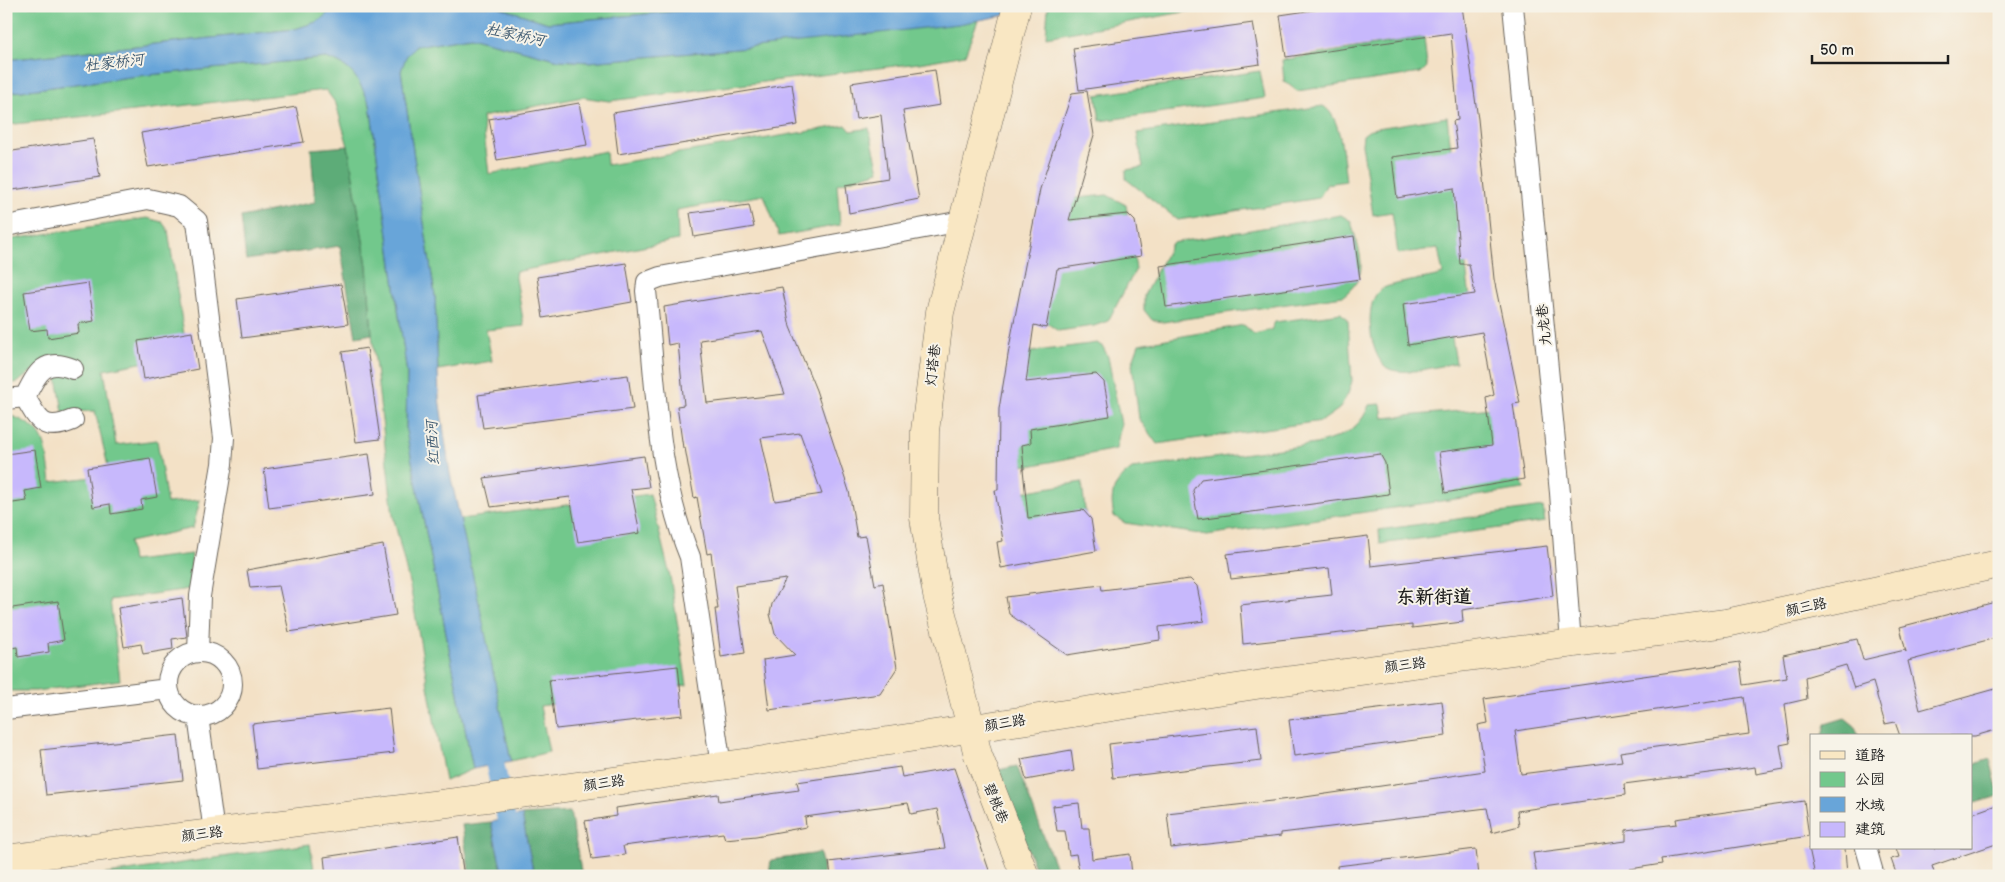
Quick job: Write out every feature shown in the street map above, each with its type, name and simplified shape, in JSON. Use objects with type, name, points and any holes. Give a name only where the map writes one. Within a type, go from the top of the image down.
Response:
[{"type":"street","name":"九龙巷","points":[[1513,6],[1560,493],[1571,644]]},
{"type":"street","name":"灯塔巷","points":[[971,728],[937,596],[924,518],[925,431],[940,312],[1014,17]]},
{"type":"street","points":[[6,226],[148,199],[179,206],[197,221],[224,438],[222,464],[200,596],[198,652]]},
{"type":"street","points":[[721,766],[690,557],[682,537],[666,478],[646,291],[647,282],[660,276],[962,221]]},
{"type":"street","points":[[73,369],[60,363],[45,367],[16,398],[44,424],[57,427],[73,420]]},
{"type":"street","name":"颜三路","points":[[6,860],[721,766],[1269,683],[1726,623],[1999,564]]},
{"type":"street","points":[[198,652],[218,658],[230,674],[232,684],[225,703],[218,710],[198,716],[188,714],[178,708],[171,700],[168,678],[172,668],[188,654],[198,652]]},
{"type":"street","points":[[6,709],[168,689]]},
{"type":"street","points":[[198,716],[214,832]]},
{"type":"street","name":"碧桃巷","points":[[971,728],[978,755],[1025,876]]},
{"type":"street","points":[[1867,850],[1874,876]]},
{"type":"green space","points":[[6,6],[336,6],[319,22],[295,29],[6,60]]},
{"type":"green space","points":[[496,6],[733,6],[548,23]]},
{"type":"green space","points":[[1217,6],[1046,37],[1048,7]]},
{"type":"green space","points":[[978,20],[965,55],[919,63],[609,101],[582,97],[482,117],[489,174],[606,151],[607,165],[846,125],[851,131],[869,128],[879,171],[837,184],[840,225],[779,236],[764,195],[677,210],[678,240],[515,272],[524,326],[486,330],[492,361],[438,370],[435,296],[401,71],[405,57],[415,46],[471,37],[559,60],[589,62],[737,49]]},
{"type":"green space","points":[[1424,37],[1427,67],[1421,73],[1297,91],[1284,81],[1282,60]]},
{"type":"green space","points":[[326,58],[349,69],[362,87],[370,104],[407,374],[406,431],[473,769],[445,781],[411,591],[393,515],[372,334],[367,266],[348,146],[336,104],[326,90],[6,125],[6,93],[138,76]]},
{"type":"green space","points":[[1260,71],[1265,98],[1100,121],[1096,95]]},
{"type":"green space","points":[[1323,106],[1329,111],[1338,129],[1346,181],[1327,184],[1319,198],[1178,220],[1126,179],[1126,170],[1143,167],[1137,133]]},
{"type":"green space","points":[[1447,117],[1473,322],[1450,326],[1456,363],[1416,371],[1392,370],[1384,366],[1374,346],[1370,320],[1374,297],[1380,290],[1400,283],[1443,274],[1438,248],[1398,254],[1392,212],[1373,215],[1362,144],[1363,135],[1371,129]]},
{"type":"green space","points":[[348,146],[367,266],[372,334],[356,337],[340,246],[246,260],[241,217],[315,202],[311,149]]},
{"type":"green space","points":[[1107,195],[1126,205],[1136,269],[1108,321],[1094,326],[1058,331],[1040,318],[1059,200]]},
{"type":"green space","points":[[1341,215],[1351,221],[1361,262],[1361,271],[1358,279],[1343,296],[1163,322],[1152,320],[1144,310],[1144,295],[1172,243]]},
{"type":"green space","points":[[147,218],[162,222],[168,230],[187,354],[104,370],[116,445],[157,440],[167,503],[200,500],[193,528],[129,542],[132,561],[192,554],[189,589],[110,600],[120,680],[36,691],[6,691],[6,414],[30,425],[42,438],[51,482],[110,475],[95,411],[63,412],[53,355],[18,382],[6,385],[6,240]]},
{"type":"green space","points":[[1341,313],[1348,321],[1352,381],[1348,394],[1339,409],[1322,421],[1157,444],[1139,419],[1132,364],[1139,344],[1244,325],[1254,334],[1271,330],[1275,322]]},
{"type":"green space","points":[[1097,343],[1103,347],[1108,357],[1121,424],[1116,449],[1029,466],[1016,464],[1022,353]]},
{"type":"green space","points":[[1381,404],[1383,418],[1504,407],[1524,489],[1207,535],[1125,523],[1114,516],[1112,501],[1114,489],[1132,469],[1316,444],[1348,431],[1360,421],[1369,405]]},
{"type":"green space","points":[[1082,482],[1088,538],[1023,550],[1010,494]]},
{"type":"green space","points":[[650,494],[670,576],[687,685],[540,706],[549,752],[511,761],[460,519]]},
{"type":"green space","points":[[1543,507],[1545,522],[1380,544],[1379,530]]},
{"type":"green space","points":[[1845,718],[1855,726],[1857,734],[1822,734],[1825,724]]},
{"type":"green space","points":[[1990,759],[1999,796],[1972,804],[1972,765]]},
{"type":"green space","points":[[1017,766],[1059,876],[1038,876],[998,770]]},
{"type":"green space","points":[[570,812],[582,876],[534,876],[522,815]]},
{"type":"green space","points":[[491,822],[503,876],[470,876],[462,825]]},
{"type":"green space","points":[[310,844],[315,876],[101,875]]},
{"type":"green space","points":[[820,853],[824,876],[769,876],[771,860]]},
{"type":"water","name":"杜家桥河","points":[[336,6],[496,6],[548,23],[733,6],[767,8],[787,6],[1052,6],[959,24],[737,49],[589,62],[559,60],[471,37],[415,46],[406,57],[401,71],[435,296],[439,398],[450,474],[479,603],[511,761],[473,769],[406,431],[407,374],[370,104],[354,75],[343,65],[326,58],[138,76],[6,93],[6,60],[295,29],[319,21]]},
{"type":"water","points":[[522,815],[534,876],[503,876],[491,822]]},
{"type":"building","points":[[1341,6],[1462,6],[1478,119],[1494,279],[1520,403],[1513,404],[1524,479],[1445,493],[1439,452],[1492,445],[1486,398],[1494,395],[1482,332],[1408,345],[1403,304],[1475,294],[1469,264],[1460,264],[1454,188],[1397,198],[1392,157],[1457,148],[1453,121],[1458,120],[1451,33],[1286,57],[1280,15]]},
{"type":"building","points":[[1253,23],[1260,64],[1079,90],[1073,48]]},
{"type":"building","points":[[935,70],[940,105],[903,111],[919,199],[849,213],[846,185],[888,178],[881,115],[856,119],[851,83]]},
{"type":"building","points":[[792,84],[798,125],[618,154],[613,113]]},
{"type":"building","points":[[1087,91],[1094,135],[1069,220],[1128,214],[1135,221],[1141,256],[1057,269],[1046,328],[1034,325],[1026,382],[1096,374],[1104,382],[1110,416],[1030,429],[1031,443],[1022,445],[1028,518],[1083,510],[1091,519],[1096,551],[1001,568],[997,542],[1003,541],[995,490],[998,490],[999,409],[1011,337],[1040,189],[1072,93]]},
{"type":"building","points":[[579,103],[587,145],[497,160],[489,119]]},
{"type":"building","points":[[296,107],[304,142],[148,167],[141,133]]},
{"type":"building","points":[[93,139],[100,177],[6,191],[6,152]]},
{"type":"building","points":[[749,205],[754,227],[694,237],[690,213]]},
{"type":"building","points":[[1354,236],[1360,279],[1166,307],[1160,266]]},
{"type":"building","points":[[626,263],[632,302],[543,318],[537,277]]},
{"type":"building","points":[[88,283],[94,321],[78,324],[79,333],[48,338],[47,329],[30,331],[24,292]]},
{"type":"building","points":[[341,284],[348,324],[242,338],[237,299]]},
{"type":"building","points":[[782,287],[790,327],[816,390],[849,491],[857,537],[866,536],[875,585],[883,583],[897,668],[880,694],[769,710],[763,660],[795,655],[775,634],[770,614],[772,604],[786,579],[735,586],[745,653],[721,657],[715,609],[718,609],[711,553],[707,554],[697,497],[694,498],[685,448],[683,448],[677,406],[684,405],[678,343],[668,345],[664,307]],"holes":[[[762,331],[785,394],[707,403],[700,340]],[[800,433],[822,494],[775,501],[761,438]]]},
{"type":"building","points":[[192,332],[198,369],[144,379],[138,341]]},
{"type":"building","points":[[367,348],[380,439],[356,442],[342,352]]},
{"type":"building","points":[[628,375],[633,409],[483,428],[478,395]]},
{"type":"building","points":[[35,450],[41,488],[25,491],[27,501],[6,504],[6,454]]},
{"type":"building","points":[[369,454],[375,494],[269,508],[264,469]]},
{"type":"building","points":[[1380,454],[1385,463],[1389,494],[1198,519],[1193,490],[1201,479]]},
{"type":"building","points":[[644,456],[649,487],[631,489],[640,533],[578,542],[570,497],[491,507],[484,478]]},
{"type":"building","points":[[150,458],[157,497],[141,500],[142,509],[111,514],[110,504],[93,507],[87,468]]},
{"type":"building","points":[[1368,536],[1371,566],[1547,546],[1553,596],[1462,610],[1463,622],[1412,628],[1412,625],[1243,644],[1240,605],[1332,595],[1329,568],[1231,579],[1227,554]]},
{"type":"building","points":[[383,545],[396,615],[289,632],[279,586],[250,588],[247,570]]},
{"type":"building","points":[[1190,579],[1197,586],[1204,621],[1159,627],[1160,640],[1067,655],[1009,614],[1006,597],[1101,585],[1102,590]]},
{"type":"building","points":[[182,598],[187,637],[172,639],[173,649],[143,654],[141,644],[124,647],[118,608]]},
{"type":"building","points":[[58,601],[64,640],[48,643],[49,652],[18,657],[17,647],[6,649],[6,609]]},
{"type":"building","points":[[1999,601],[1999,637],[1908,661],[1920,710],[1999,688],[1999,729],[1975,736],[1972,736],[1972,734],[1899,734],[1895,722],[1885,724],[1873,682],[1854,688],[1846,665],[1805,677],[1807,699],[1785,704],[1790,743],[1780,745],[1784,769],[1756,774],[1755,767],[1624,784],[1625,795],[1517,811],[1519,826],[1492,833],[1487,808],[1281,833],[1281,836],[1171,848],[1167,813],[1298,798],[1485,771],[1478,725],[1488,723],[1484,699],[1740,662],[1743,685],[1787,678],[1783,655],[1857,639],[1863,660],[1905,650],[1906,652],[1900,627]],"holes":[[[1744,697],[1749,734],[1620,752],[1622,761],[1521,774],[1515,731]]]},
{"type":"building","points":[[678,666],[683,715],[556,729],[549,680]]},
{"type":"building","points":[[1442,701],[1446,736],[1294,756],[1289,720]]},
{"type":"building","points":[[389,708],[394,753],[257,769],[252,724]]},
{"type":"building","points":[[1257,726],[1261,761],[1113,778],[1109,744]]},
{"type":"building","points":[[178,735],[183,780],[46,795],[41,750]]},
{"type":"building","points":[[1071,750],[1074,771],[1026,780],[1021,759]]},
{"type":"building","points":[[900,767],[902,777],[954,768],[991,876],[831,876],[829,862],[945,848],[937,809],[911,814],[908,803],[805,817],[806,827],[756,836],[725,839],[723,833],[623,846],[625,855],[592,859],[585,821],[616,816],[615,808],[718,794],[719,801],[799,790],[797,782]]},
{"type":"building","points":[[1804,801],[1809,836],[1661,859],[1662,864],[1630,869],[1631,876],[1537,876],[1533,853],[1626,841],[1626,830],[1677,824],[1676,819]]},
{"type":"building","points":[[1079,803],[1082,828],[1089,828],[1092,859],[1130,854],[1132,876],[1080,876],[1076,854],[1069,855],[1065,831],[1057,831],[1053,806]]},
{"type":"building","points":[[1999,804],[1999,843],[1932,866],[1935,876],[1897,876],[1891,859],[1899,857],[1897,850],[1972,850],[1972,814]]},
{"type":"building","points":[[458,837],[464,876],[326,876],[324,857]]},
{"type":"building","points":[[1809,848],[1810,850],[1845,850],[1847,876],[1815,876]]},
{"type":"building","points":[[1476,849],[1479,876],[1338,876],[1337,866]]},
{"type":"waterway","name":"红西河","points":[[490,740],[518,876]]},
{"type":"district","name":"东新街道","points":[[1434,597]]}]
